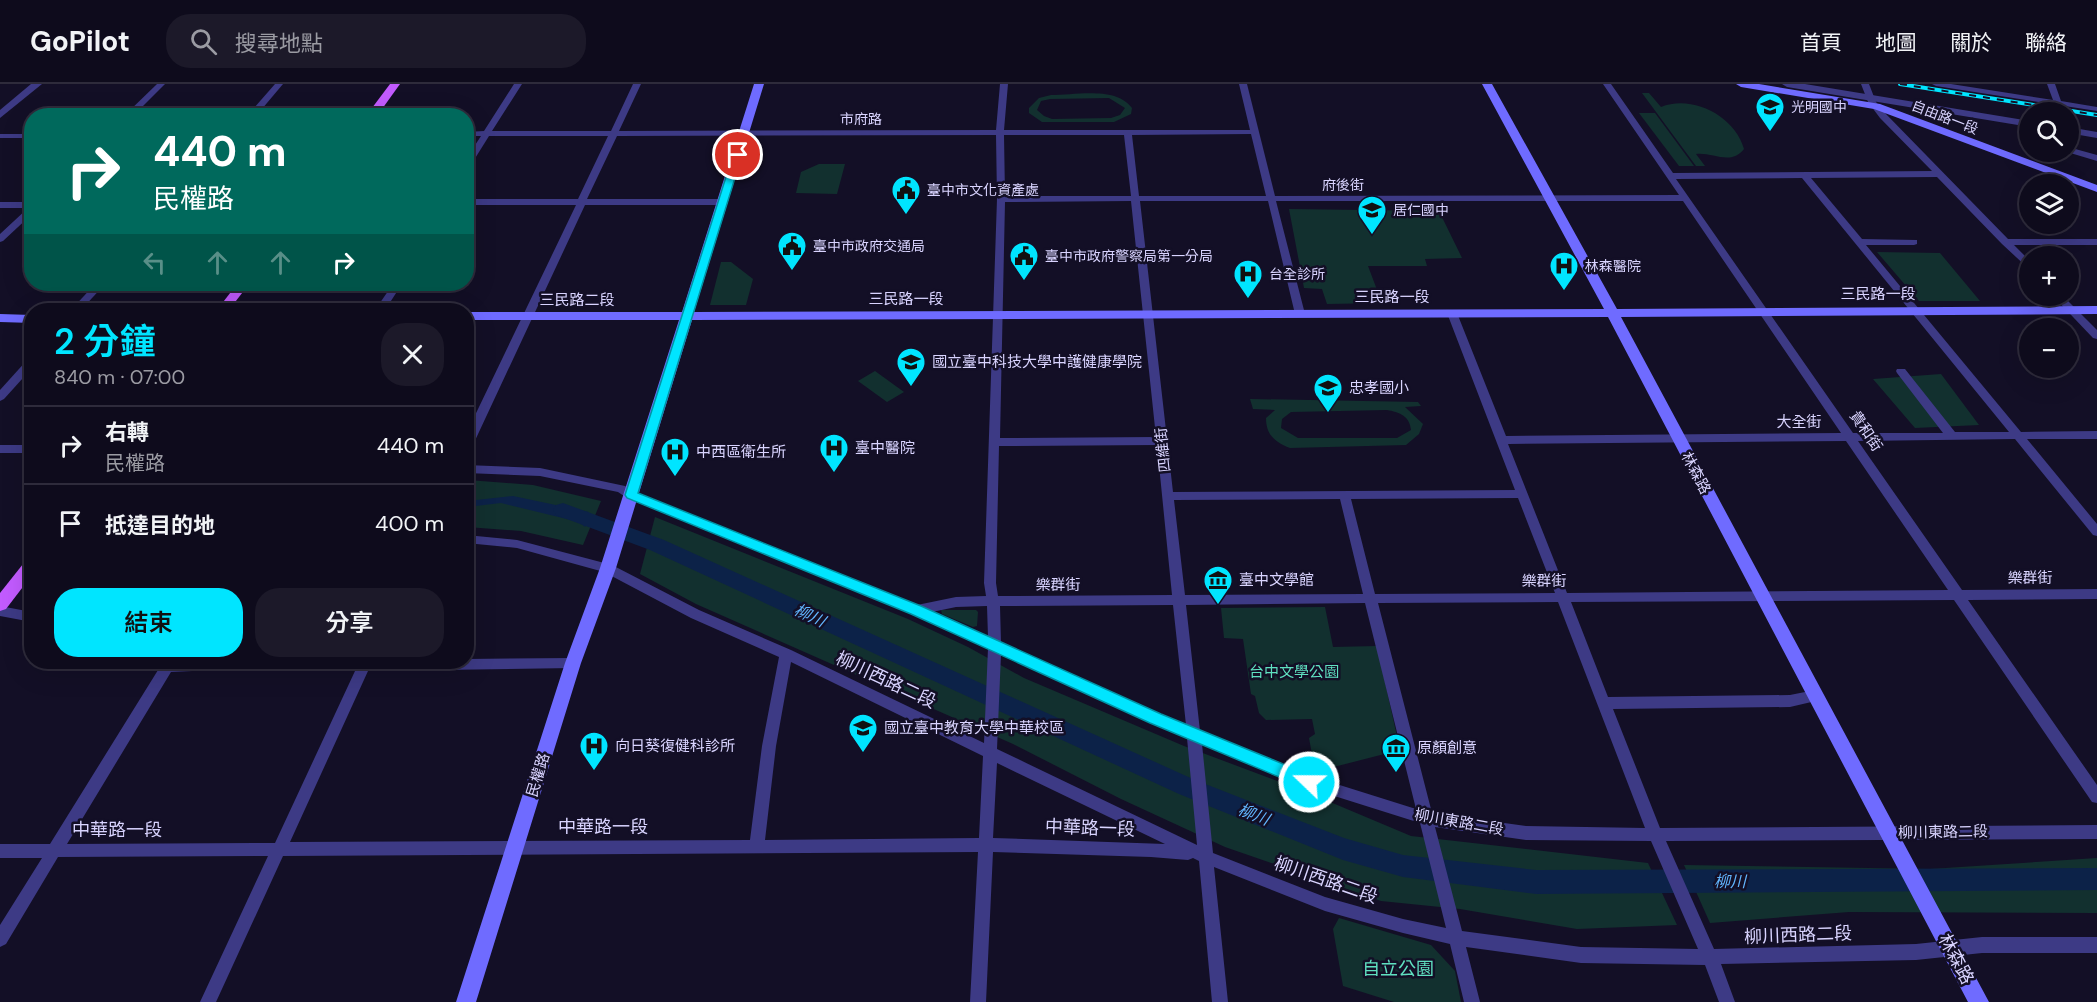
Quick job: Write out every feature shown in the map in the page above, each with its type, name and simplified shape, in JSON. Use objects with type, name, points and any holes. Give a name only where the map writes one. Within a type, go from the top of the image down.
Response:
[{"type":"main road","points":[[377,108],[394,84]]},
{"type":"main road","points":[[631,495],[759,84]]},
{"type":"main road","name":"林森路","points":[[1487,84],[1612,312],[1761,596],[1979,1002]]},
{"type":"main road","name":"自由路一段","points":[[1741,84],[1869,95],[2097,189]]},
{"type":"main road","points":[[228,303],[238,291]]},
{"type":"main road","name":"三民路一段","points":[[687,317],[2097,310]]},
{"type":"main road","name":"三民路二段","points":[[474,316],[687,317]]},
{"type":"main road","points":[[0,318],[24,319]]},
{"type":"main road","name":"民權路","points":[[466,1002],[573,663],[608,568],[631,495]]},
{"type":"main road","points":[[0,605],[24,574]]},
{"type":"street","points":[[0,115],[37,84]]},
{"type":"street","points":[[136,108],[161,84]]},
{"type":"street","points":[[258,108],[279,84]]},
{"type":"street","points":[[474,154],[518,84]]},
{"type":"street","points":[[474,431],[530,316],[581,201],[637,84]]},
{"type":"street","points":[[978,1002],[994,674],[995,614],[991,601],[993,442],[1001,199],[1000,133],[1004,84]]},
{"type":"street","points":[[1243,84],[1300,314]]},
{"type":"street","name":"貴和街","points":[[1607,84],[2097,797]]},
{"type":"street","points":[[1787,84],[2019,117]]},
{"type":"street","points":[[1814,84],[2019,122]]},
{"type":"street","points":[[1936,84],[2052,102]]},
{"type":"street","points":[[2051,84],[2058,102]]},
{"type":"street","points":[[1869,95],[1938,174],[2019,256]]},
{"type":"street","points":[[2079,106],[2097,109]]},
{"type":"street","points":[[2079,127],[2097,130]]},
{"type":"street","name":"四維街","points":[[1128,132],[1206,857]]},
{"type":"street","name":"市府路","points":[[474,134],[1255,132]]},
{"type":"street","points":[[2079,132],[2097,135]]},
{"type":"street","points":[[0,136],[24,136]]},
{"type":"street","points":[[2079,152],[2097,158]]},
{"type":"street","points":[[1671,176],[1938,174]]},
{"type":"street","points":[[1804,175],[2097,532]]},
{"type":"street","name":"府後街","points":[[1001,199],[1686,198]]},
{"type":"street","points":[[474,202],[724,202]]},
{"type":"street","points":[[0,205],[24,206]]},
{"type":"street","points":[[0,239],[24,215]]},
{"type":"street","points":[[1858,242],[1914,242]]},
{"type":"street","points":[[2005,242],[2097,242]]},
{"type":"street","points":[[82,303],[94,291]]},
{"type":"street","points":[[2068,306],[2097,336]]},
{"type":"street","points":[[1452,313],[1655,834],[1710,957],[1726,1002]]},
{"type":"street","points":[[0,397],[24,370]]},
{"type":"street","points":[[1901,371],[1952,436]]},
{"type":"street","name":"大全街","points":[[1501,440],[2097,435]]},
{"type":"street","points":[[993,442],[1162,441]]},
{"type":"street","points":[[0,449],[24,448]]},
{"type":"street","name":"柳川東路二段","points":[[474,469],[549,473],[610,485],[916,610],[1194,735],[1309,782],[1427,819],[1527,833],[1888,834],[2097,831]]},
{"type":"street","points":[[1344,494],[1472,1002]]},
{"type":"street","points":[[1168,496],[1522,494]]},
{"type":"street","name":"柳川西路二段","points":[[474,539],[517,544],[608,568],[694,614],[786,654],[1206,857],[1325,904],[1403,926],[1457,938],[1581,955],[1710,957],[1827,952],[1916,952],[1982,945],[2097,945]]},
{"type":"street","name":"樂群街","points":[[916,610],[956,602],[991,601],[2097,594]]},
{"type":"street","points":[[0,611],[24,616]]},
{"type":"street","points":[[757,846],[770,746],[786,654]]},
{"type":"street","points":[[474,663],[573,663]]},
{"type":"street","points":[[0,939],[166,669]]},
{"type":"street","points":[[208,1002],[363,669]]},
{"type":"street","points":[[1604,703],[1790,701],[1815,696]]},
{"type":"street","name":"中華路一段","points":[[0,851],[985,845],[1170,851],[1206,857]]},
{"type":"street","points":[[1206,857],[1220,1002]]},
{"type":"green space","points":[[1083,93],[1106,94],[1125,101],[1132,108],[1131,114],[1114,122],[1042,122],[1029,113],[1029,108],[1039,98]],"holes":[[[1109,98],[1125,108],[1120,115],[1111,118],[1052,119],[1037,110],[1041,101],[1050,99]]]},
{"type":"green space","points":[[1642,93],[1649,93],[1661,107],[1686,103],[1711,111],[1732,127],[1744,149],[1739,154],[1728,158],[1696,154],[1705,166],[1696,166]]},
{"type":"green space","points":[[1639,113],[1655,113],[1694,166],[1679,166]]},
{"type":"green space","points":[[819,164],[845,164],[837,194],[796,193],[801,172]]},
{"type":"green space","name":"居仁國中","points":[[1289,209],[1439,211],[1462,258],[1425,259],[1427,266],[1368,266],[1382,303],[1327,304],[1322,289],[1304,288]]},
{"type":"green space","points":[[1877,252],[1940,253],[1980,301],[1919,301]]},
{"type":"green space","points":[[721,262],[731,262],[753,279],[746,305],[710,305]]},
{"type":"green space","points":[[875,371],[904,392],[887,402],[858,381]]},
{"type":"green space","points":[[1941,374],[1979,425],[1915,428],[1873,379]]},
{"type":"green space","points":[[1250,399],[1418,402],[1421,406],[1405,407],[1423,424],[1419,434],[1406,445],[1290,448],[1276,440],[1266,424],[1266,418],[1275,410],[1253,409]],"holes":[[[1387,410],[1406,418],[1411,430],[1397,438],[1298,438],[1281,428],[1282,419],[1291,412]]]},
{"type":"green space","points":[[474,480],[533,485],[601,501],[583,545],[521,531],[474,528]]},
{"type":"green space","points":[[655,517],[908,619],[968,647],[1024,678],[1184,746],[1304,791],[1411,836],[1648,863],[1677,925],[1577,929],[1460,909],[1381,901],[1225,847],[1121,799],[1013,744],[696,604],[640,574]]},
{"type":"green space","name":"台中文學公園","points":[[1325,607],[1333,647],[1377,646],[1400,750],[1322,770],[1313,760],[1309,738],[1315,734],[1312,719],[1266,720],[1259,713],[1255,696],[1251,694],[1243,639],[1224,638],[1221,608]]},
{"type":"green space","points":[[941,610],[976,610],[978,612],[977,626],[973,627],[942,614]]},
{"type":"green space","points":[[2097,858],[2097,913],[1849,912],[1710,923],[1684,865],[1930,869]]},
{"type":"green space","name":"自立公園","points":[[1339,918],[1431,945],[1455,971],[1461,1002],[1394,1002],[1343,986],[1333,929]]},
{"type":"water","points":[[513,496],[589,512],[585,527],[579,522],[501,503],[474,506],[474,500]]},
{"type":"waterway","name":"柳川","points":[[563,510],[657,545],[1187,787],[1343,849],[1403,866],[1536,882],[2097,879]]},
{"type":"railway","points":[[1900,84],[2097,115]]},
{"type":"place","name":"光明國中","points":[[1770,132]]},
{"type":"place","name":"臺中市文化資產處","points":[[906,216]]},
{"type":"place","name":"居仁國中","points":[[1372,236]]},
{"type":"place","name":"臺中市政府交通局","points":[[792,272]]},
{"type":"place","name":"臺中市政府警察局第一分局","points":[[1024,282]]},
{"type":"place","name":"林森醫院","points":[[1564,292]]},
{"type":"place","name":"台全診所","points":[[1248,300]]},
{"type":"place","name":"國立臺中科技大學中護健康學院","points":[[911,388]]},
{"type":"place","name":"忠孝國小","points":[[1328,414]]},
{"type":"place","name":"臺中醫院","points":[[834,474]]},
{"type":"place","name":"中西區衛生所","points":[[675,478]]},
{"type":"place","name":"臺中文學館","points":[[1218,606]]},
{"type":"place","name":"國立臺中教育大學中華校區","points":[[863,754]]},
{"type":"place","name":"向日葵復健科診所","points":[[594,772]]},
{"type":"place","name":"原顏創意","points":[[1396,774]]},
{"type":"route","points":[[738,155],[631,495],[916,610],[1029,663],[1309,782]]}]
